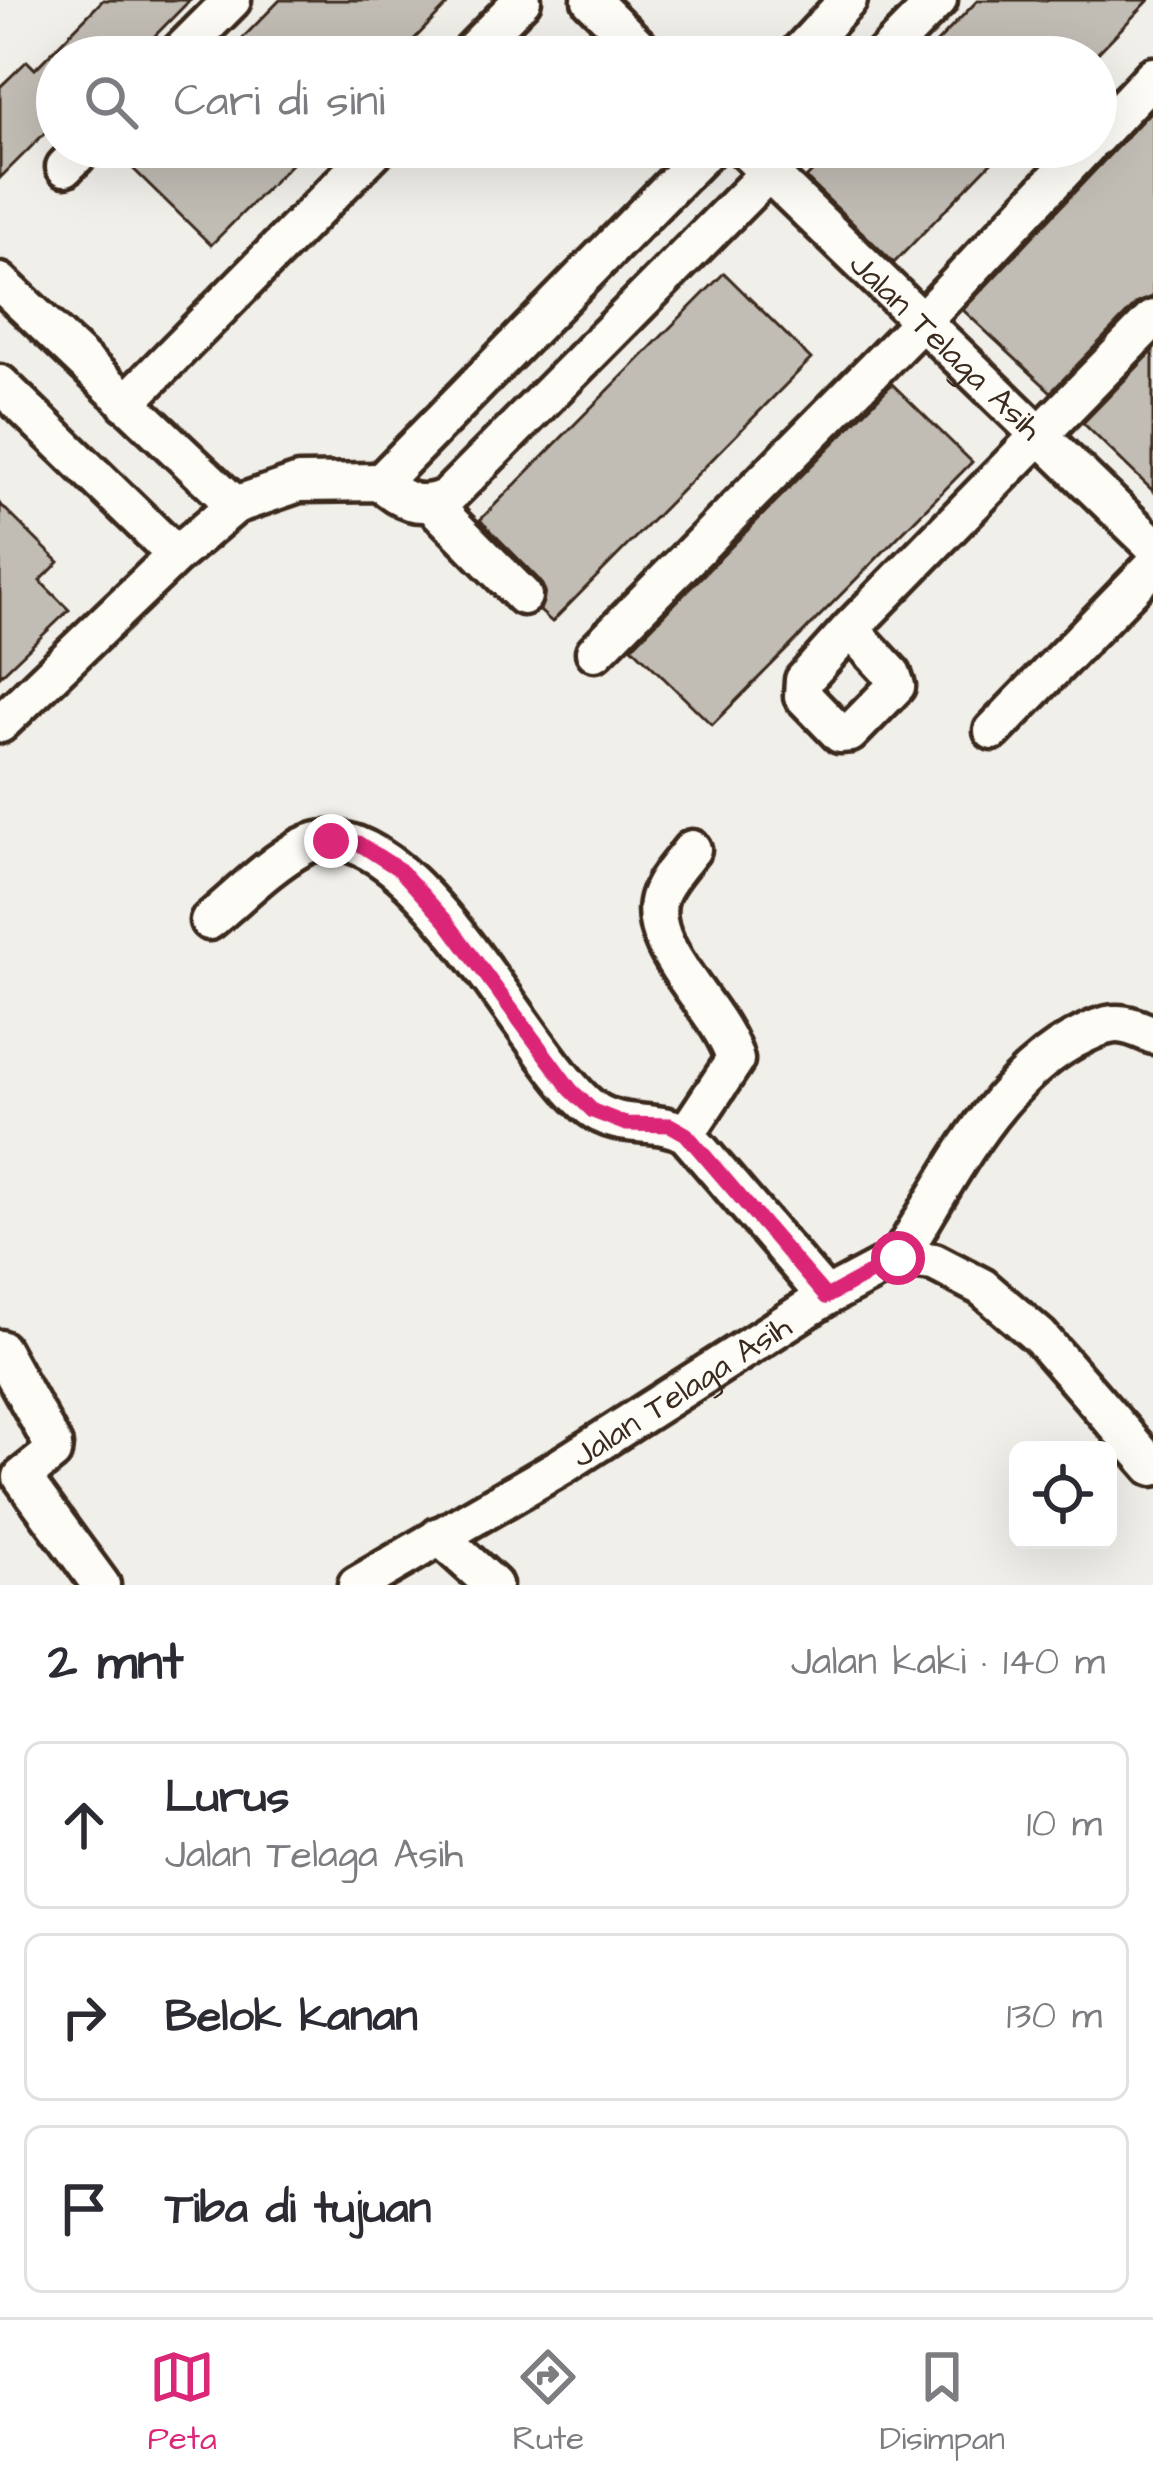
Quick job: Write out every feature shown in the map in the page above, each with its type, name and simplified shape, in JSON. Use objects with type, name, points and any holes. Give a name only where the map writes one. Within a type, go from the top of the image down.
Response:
[{"type":"street","points":[[196,36],[232,0]]},
{"type":"street","points":[[487,36],[522,0]]},
{"type":"street","points":[[590,0],[627,36]]},
{"type":"street","points":[[815,36],[848,0]]},
{"type":"street","points":[[903,36],[938,0]]},
{"type":"street","points":[[1117,114],[1153,76]]},
{"type":"street","points":[[126,404],[357,168]]},
{"type":"street","points":[[6,707],[235,505],[299,483],[381,482],[689,168]]},
{"type":"street","points":[[381,482],[398,499],[432,504],[447,497],[774,168]]},
{"type":"street","name":"Jalan Telaga Asih","points":[[789,168],[922,322],[1153,545]]},
{"type":"street","points":[[595,652],[922,322],[1066,168]]},
{"type":"street","points":[[0,282],[235,505]]},
{"type":"street","points":[[850,629],[1153,319]]},
{"type":"street","points":[[0,385],[176,555]]},
{"type":"street","points":[[432,504],[523,596]]},
{"type":"street","points":[[993,731],[1153,566]]},
{"type":"street","points":[[209,921],[304,845],[358,843],[400,870],[446,921],[571,1090],[593,1111],[626,1124],[670,1125],[686,1134],[826,1297]]},
{"type":"street","points":[[686,1134],[735,1060],[723,1030],[661,933],[657,909],[661,892],[692,849]]},
{"type":"street","points":[[1153,1035],[1114,1024],[1076,1039],[1027,1071],[986,1121],[898,1258],[934,1262],[982,1287],[1040,1337],[1153,1467]]},
{"type":"street","name":"Jalan Telaga Asih","points":[[357,1585],[562,1466],[826,1297],[898,1258]]},
{"type":"street","points":[[0,1349],[53,1444],[52,1453],[11,1483],[101,1585]]},
{"type":"street","points":[[439,1536],[493,1585]]},
{"type":"building","points":[[103,0],[190,0],[155,36],[68,36]]},
{"type":"building","points":[[280,0],[452,0],[417,36],[245,36]]},
{"type":"building","points":[[978,0],[1149,0],[1114,36],[943,36]]},
{"type":"building","points":[[27,61],[35,69],[36,142],[0,178],[0,87]]},
{"type":"building","points":[[1153,109],[1153,297],[1137,303],[1051,392],[963,310],[1097,168],[1117,168],[1117,147]]},
{"type":"building","points":[[132,168],[287,168],[211,245]]},
{"type":"building","points":[[816,168],[986,168],[894,263],[806,178]]},
{"type":"building","points":[[724,273],[811,359],[552,622],[540,611],[545,591],[540,581],[480,520]]},
{"type":"building","points":[[1153,351],[1153,491],[1083,423]]},
{"type":"building","points":[[892,384],[972,462],[712,725],[632,647]]},
{"type":"building","points":[[0,504],[59,562],[40,581],[69,610],[0,676]]},
{"type":"route","points":[[331,841],[358,843],[400,870],[446,921],[571,1090],[611,1120],[670,1125],[686,1134],[826,1297],[898,1258]]}]
